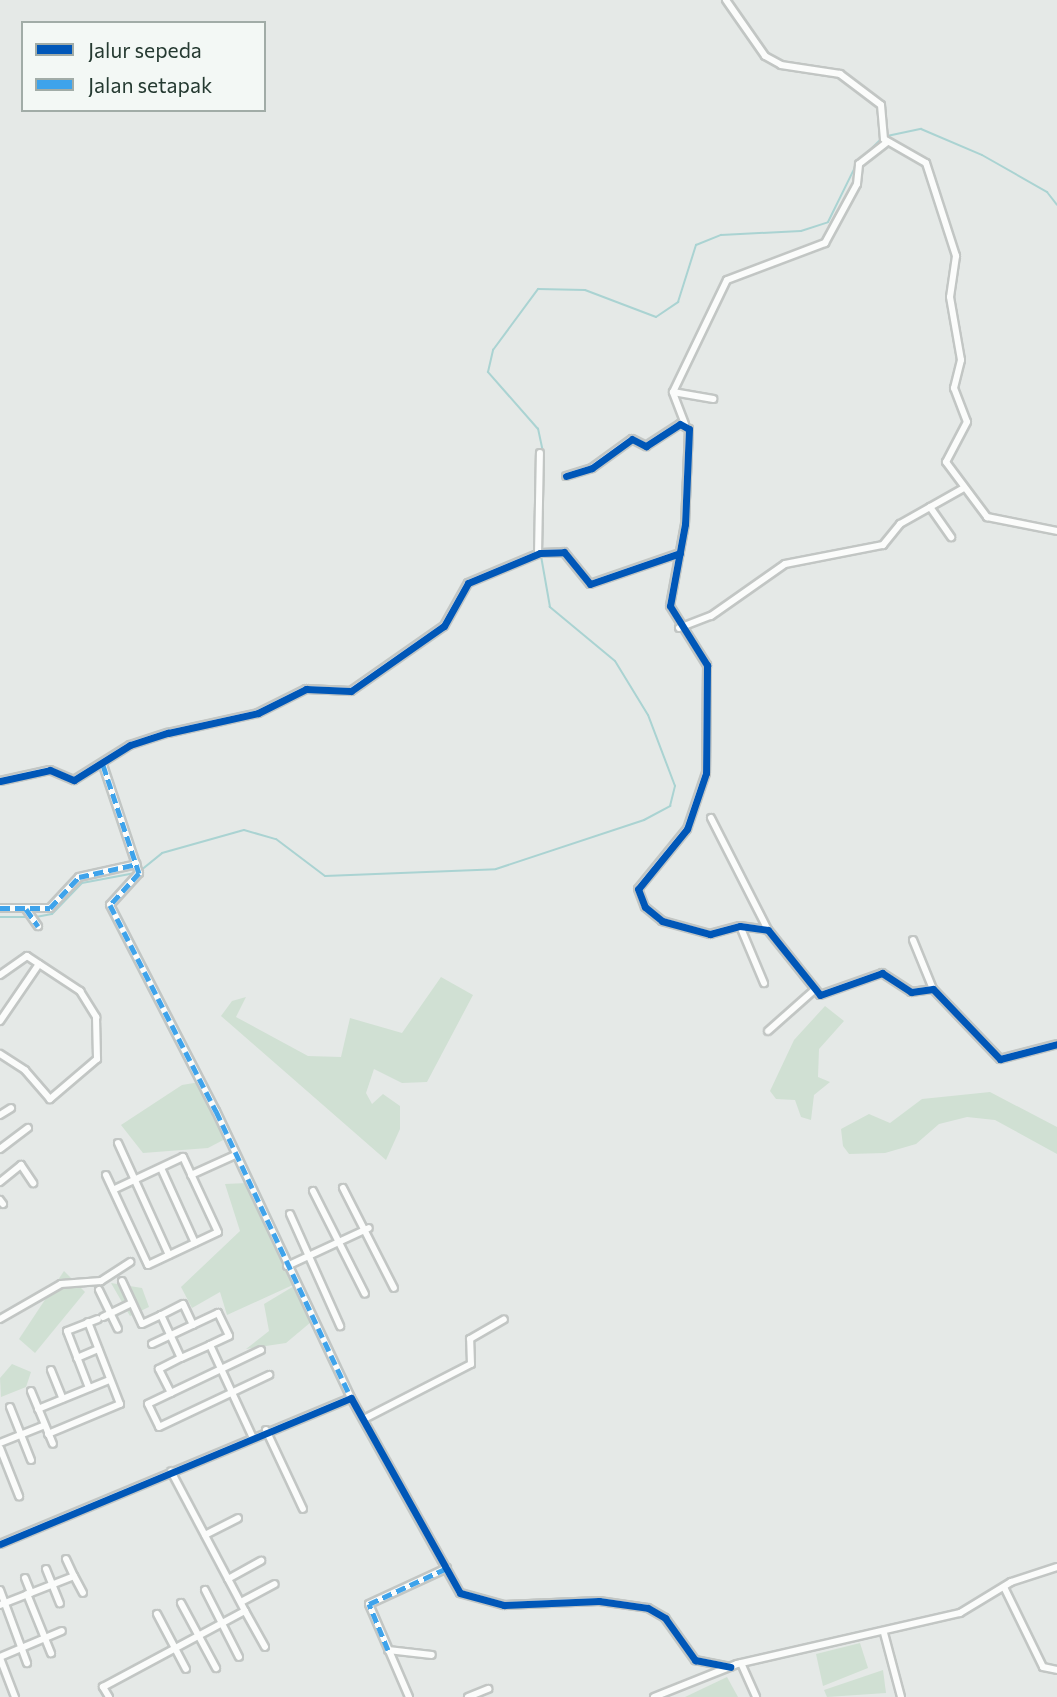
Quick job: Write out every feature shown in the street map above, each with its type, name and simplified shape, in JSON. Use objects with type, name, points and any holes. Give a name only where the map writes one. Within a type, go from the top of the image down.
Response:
[{"type":"street","points":[[726,0],[770,59],[837,72],[880,104],[885,140]]},
{"type":"street","points":[[768,930],[740,926],[710,934],[692,931],[652,915],[639,897],[641,884],[687,829],[706,773],[707,665],[679,628],[670,598],[680,553],[693,452],[673,392],[727,280],[825,243],[854,190],[859,164],[885,140]]},
{"type":"street","points":[[885,140],[923,159],[949,221],[956,256],[950,297],[961,360],[954,388],[967,422],[946,462],[964,488],[995,521],[1057,531]]},
{"type":"street","points":[[673,392],[713,399]]},
{"type":"street","points":[[566,476],[592,468],[632,439],[646,446],[685,424]]},
{"type":"street","points":[[540,453],[541,553]]},
{"type":"street","points":[[679,628],[711,616],[785,565],[883,545],[895,529],[964,488]]},
{"type":"street","points":[[930,507],[951,537]]},
{"type":"street","points":[[0,781],[50,770],[74,780],[103,765],[131,745],[258,713],[306,689],[356,688],[449,621],[468,583],[541,553],[564,552],[590,584],[680,553]]},
{"type":"street","points":[[103,765],[138,868]]},
{"type":"street","points":[[711,818],[768,930],[813,991],[830,996],[882,973],[911,992],[933,989]]},
{"type":"street","points":[[0,908],[27,913],[50,908],[79,877],[138,868]]},
{"type":"street","points":[[138,868],[110,905],[235,1155],[351,1398],[460,1593],[483,1602],[648,1608],[665,1618],[695,1660],[730,1667]]},
{"type":"street","points":[[27,913],[38,926]]},
{"type":"street","points":[[740,926],[764,983]]},
{"type":"street","points":[[913,940],[933,989],[971,1023],[992,1056],[1016,1059],[1057,1044]]},
{"type":"street","points":[[0,975],[27,956],[80,990],[96,1017],[97,1059],[50,1099],[25,1070],[0,1054]]},
{"type":"street","points":[[0,1021],[39,964]]},
{"type":"street","points":[[768,1031],[813,991]]},
{"type":"street","points":[[0,1115],[11,1108]]},
{"type":"street","points":[[0,1149],[28,1128]]},
{"type":"street","points":[[118,1143],[169,1255]]},
{"type":"street","points":[[191,1175],[235,1155]]},
{"type":"street","points":[[106,1175],[113,1190],[148,1265],[218,1232],[183,1157],[113,1190]]},
{"type":"street","points":[[0,1182],[21,1165],[33,1182]]},
{"type":"street","points":[[161,1168],[195,1243]]},
{"type":"street","points":[[343,1188],[362,1232],[394,1287]]},
{"type":"street","points":[[313,1191],[336,1244],[365,1294]]},
{"type":"street","points":[[290,1214],[340,1326]]},
{"type":"street","points":[[287,1266],[369,1228]]},
{"type":"street","points":[[0,1318],[61,1284],[102,1282],[130,1262]]},
{"type":"street","points":[[122,1281],[142,1324],[183,1304],[193,1325]]},
{"type":"street","points":[[99,1290],[118,1329]]},
{"type":"street","points":[[89,1388],[68,1331],[132,1303]]},
{"type":"street","points":[[152,1344],[218,1313],[229,1336],[159,1369],[170,1393]]},
{"type":"street","points":[[161,1315],[181,1358]]},
{"type":"street","points":[[364,1419],[471,1364],[470,1339],[504,1319]]},
{"type":"street","points":[[48,1434],[120,1404],[88,1322]]},
{"type":"street","points":[[210,1345],[252,1436]]},
{"type":"street","points":[[77,1358],[98,1349]]},
{"type":"street","points":[[261,1350],[148,1404],[159,1427],[269,1375]]},
{"type":"street","points":[[51,1370],[63,1399]]},
{"type":"street","points":[[38,1409],[109,1380]]},
{"type":"street","points":[[31,1391],[53,1444]]},
{"type":"street","points":[[0,1544],[266,1430],[351,1398]]},
{"type":"street","points":[[10,1408],[31,1460]]},
{"type":"street","points":[[19,1496],[3,1465],[0,1446],[45,1425]]},
{"type":"street","points":[[266,1430],[303,1509]]},
{"type":"street","points":[[171,1471],[265,1647]]},
{"type":"street","points":[[205,1535],[238,1518]]},
{"type":"street","points":[[66,1559],[83,1593]]},
{"type":"street","points":[[228,1579],[261,1561]]},
{"type":"street","points":[[654,1697],[741,1663],[884,1633],[960,1613],[1003,1587],[1057,1567]]},
{"type":"street","points":[[409,1697],[369,1604],[447,1568]]},
{"type":"street","points":[[46,1570],[60,1603]]},
{"type":"street","points":[[2,1604],[74,1576]]},
{"type":"street","points":[[25,1578],[51,1653]]},
{"type":"street","points":[[241,1602],[275,1584]]},
{"type":"street","points":[[1003,1587],[1043,1667],[1057,1670]]},
{"type":"street","points":[[0,1590],[2,1604],[27,1663]]},
{"type":"street","points":[[205,1590],[239,1657]]},
{"type":"street","points":[[181,1603],[216,1668]]},
{"type":"street","points":[[109,1697],[103,1687],[245,1611]]},
{"type":"street","points":[[157,1614],[186,1669]]},
{"type":"street","points":[[15,1697],[0,1658],[62,1631]]},
{"type":"street","points":[[884,1633],[901,1697]]},
{"type":"street","points":[[388,1650],[432,1655]]},
{"type":"street","points":[[741,1663],[757,1697]]},
{"type":"street","points":[[468,1697],[488,1689]]},
{"type":"green space","points":[[441,977],[473,995],[427,1082],[402,1083],[374,1069],[366,1093],[372,1104],[383,1094],[400,1106],[400,1129],[386,1160],[221,1016],[232,1001],[246,997],[236,1017],[308,1056],[341,1057],[350,1018],[402,1033]]},
{"type":"green space","points":[[825,1006],[844,1021],[819,1049],[818,1077],[830,1082],[814,1095],[811,1120],[801,1117],[795,1100],[776,1099],[770,1091],[794,1040]]},
{"type":"green space","points":[[200,1082],[227,1138],[208,1148],[143,1153],[121,1125],[182,1085]]},
{"type":"green space","points":[[990,1092],[1057,1127],[1057,1154],[995,1120],[967,1117],[939,1124],[916,1144],[885,1153],[849,1154],[843,1146],[841,1129],[869,1114],[890,1123],[922,1099]]},
{"type":"green space","points":[[247,1183],[295,1284],[227,1315],[220,1292],[192,1308],[181,1287],[240,1231],[225,1184]]},
{"type":"green space","points":[[64,1271],[85,1292],[35,1353],[19,1339]]},
{"type":"green space","points":[[111,1283],[142,1288],[149,1307],[130,1316]]},
{"type":"green space","points":[[294,1286],[311,1322],[286,1343],[246,1349],[269,1331],[264,1304]]},
{"type":"green space","points":[[12,1364],[31,1372],[26,1387],[1,1397],[0,1378]]},
{"type":"green space","points":[[860,1643],[868,1668],[823,1686],[816,1654]]},
{"type":"green space","points":[[883,1670],[886,1693],[827,1697],[824,1690]]},
{"type":"green space","points":[[727,1677],[738,1697],[685,1697]]},
{"type":"waterway","points":[[887,136],[921,129],[982,155],[1047,192],[1057,205]]},
{"type":"waterway","points":[[859,161],[882,138]]},
{"type":"waterway","points":[[543,452],[538,429],[488,372],[493,350],[538,289],[585,290],[656,317],[678,302],[696,245],[721,235],[801,231],[828,222],[856,165]]},
{"type":"waterway","points":[[542,550],[543,461]]},
{"type":"waterway","points":[[140,871],[162,853],[244,830],[276,839],[325,876],[496,869],[644,820],[670,806],[675,786],[648,715],[615,661],[550,607],[541,556]]},
{"type":"waterway","points":[[36,917],[52,914],[82,883],[135,873]]},
{"type":"waterway","points":[[0,917],[30,917]]},
{"type":"marked path","points":[[103,765],[139,873],[110,905],[216,1111],[351,1398]]},
{"type":"marked path","points":[[0,908],[50,908],[79,877],[137,864]]},
{"type":"marked path","points":[[26,909],[38,926]]},
{"type":"marked path","points":[[388,1650],[369,1604],[447,1568]]},
{"type":"cycle path","points":[[566,476],[592,468],[632,439],[646,446],[680,424],[689,429],[685,524],[670,606],[707,665],[706,773],[687,829],[638,889],[645,907],[662,921],[710,934],[740,926],[768,930],[820,995],[882,973],[911,992],[933,989],[1000,1059],[1057,1044]]},
{"type":"cycle path","points":[[0,781],[50,770],[74,780],[130,745],[168,733],[258,713],[306,689],[351,691],[444,626],[468,583],[540,553],[564,552],[590,584],[680,553]]},
{"type":"cycle path","points":[[0,1544],[351,1398],[460,1593],[504,1605],[599,1601],[648,1608],[665,1618],[695,1660],[730,1667]]}]
